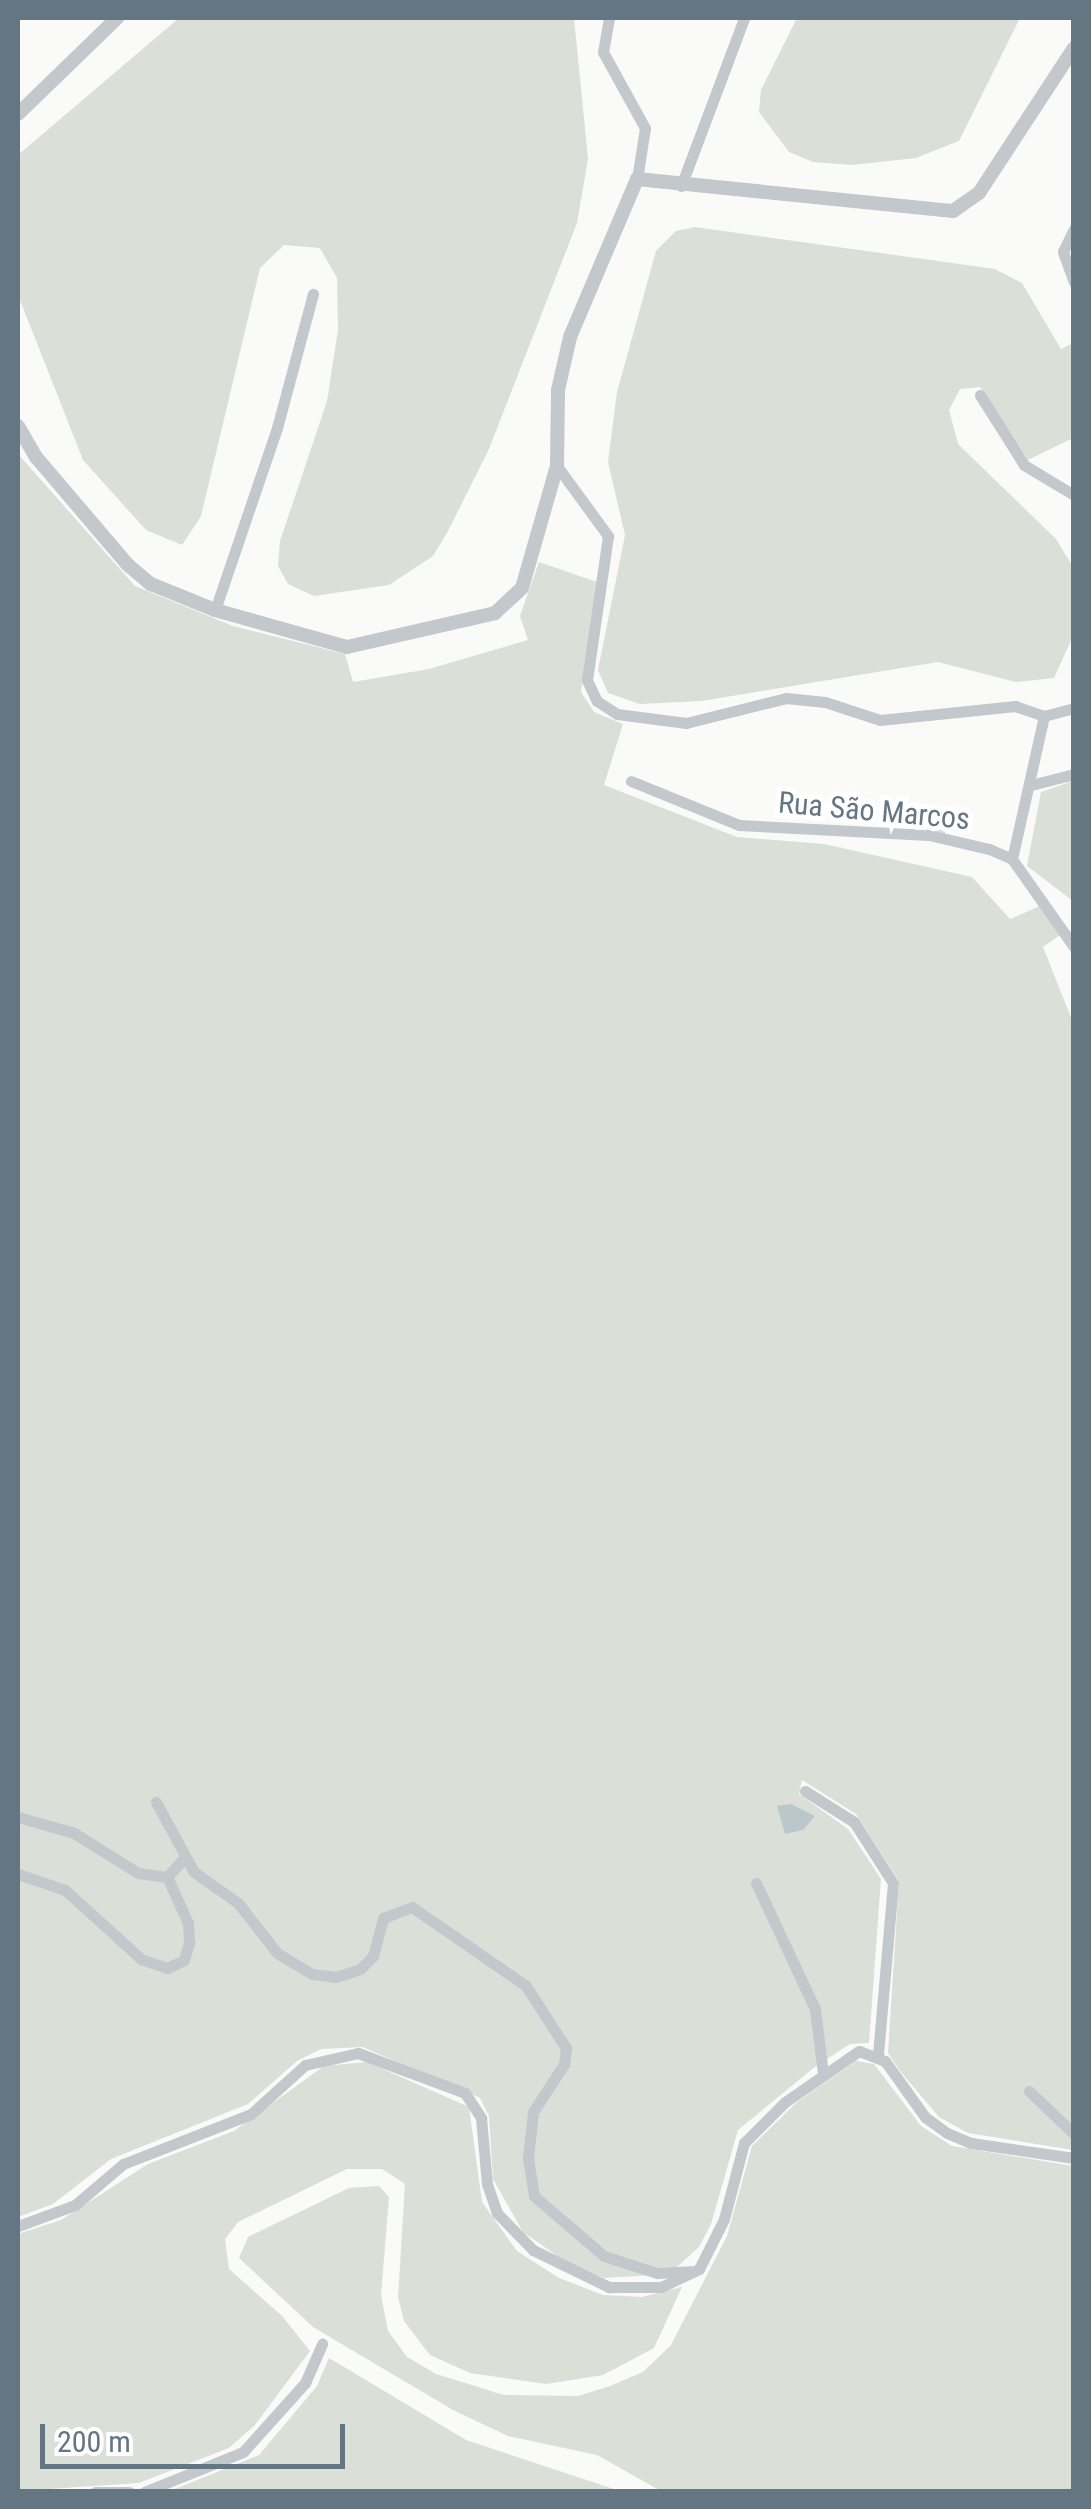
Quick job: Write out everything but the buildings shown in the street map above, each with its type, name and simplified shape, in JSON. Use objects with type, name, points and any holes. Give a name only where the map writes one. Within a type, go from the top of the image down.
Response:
[{"type":"street","points":[[18,114],[117,18]]},
{"type":"street","points":[[18,426],[36,457],[128,564],[151,584],[214,610],[348,647],[504,609],[520,593],[557,466],[566,351],[637,180],[645,128],[603,52],[610,18]]},
{"type":"street","points":[[682,186],[744,18]]},
{"type":"street","points":[[637,180],[954,212],[977,197],[1074,48]]},
{"type":"street","points":[[1074,229],[1062,252],[1074,282]]},
{"type":"street","points":[[214,610],[276,428],[313,294]]},
{"type":"street","points":[[980,395],[1000,434],[1046,483],[1074,495]]},
{"type":"street","points":[[557,466],[608,536],[588,680],[597,701],[616,714],[686,722],[786,698],[816,700],[890,721],[1005,706],[1044,716],[1074,708]]},
{"type":"street","points":[[1046,483],[1074,486]]},
{"type":"street","points":[[1044,716],[1012,859],[1074,946]]},
{"type":"street","points":[[1031,785],[1074,774]]},
{"type":"street","name":"Rua São Marcos","points":[[631,781],[719,821],[929,835],[1012,859]]},
{"type":"street","points":[[805,1791],[854,1822],[893,1883],[878,2055],[925,2117],[947,2133],[971,2143],[1074,2158]]},
{"type":"street","points":[[156,1802],[184,1858],[200,1878],[238,1902],[277,1953],[312,1974],[336,1977],[360,1969],[373,1956],[383,1918],[404,1906],[428,1912],[526,1986],[566,2048],[564,2064],[533,2112],[528,2158],[534,2196],[604,2256],[657,2273],[700,2269]]},
{"type":"street","points":[[18,1817],[74,1834],[138,1873],[167,1877]]},
{"type":"street","points":[[167,1877],[184,1858]]},
{"type":"street","points":[[18,1874],[65,1890],[141,1959],[167,1968],[184,1960],[190,1932],[167,1877]]},
{"type":"street","points":[[756,1883],[815,2010],[824,2073]]},
{"type":"street","points":[[18,2226],[75,2205],[124,2164],[252,2114],[305,2064],[358,2052],[464,2093],[481,2118],[487,2184],[497,2213],[563,2269],[609,2287],[637,2289],[679,2282],[700,2269],[724,2219],[744,2144],[824,2073],[859,2052],[878,2055]]},
{"type":"street","points":[[1029,2091],[1074,2134]]},
{"type":"street","points":[[144,2492],[244,2452],[305,2382],[322,2344]]},
{"type":"street","points":[[94,2492],[129,2492]]},
{"type":"shaded area","points":[[179,18],[574,18],[588,159],[577,223],[489,449],[447,533],[433,556],[389,585],[314,596],[288,584],[278,566],[280,541],[327,401],[338,330],[337,278],[320,248],[284,245],[260,268],[201,516],[182,545],[146,530],[83,460],[18,295],[18,155]]},
{"type":"shaded area","points":[[797,18],[1020,18],[959,141],[916,158],[852,165],[813,162],[789,152],[759,112],[761,90]]},
{"type":"shaded area","points":[[695,227],[995,269],[1022,283],[1061,349],[1073,343],[1073,438],[1028,460],[980,387],[960,389],[949,410],[958,444],[1056,539],[1073,567],[1073,636],[1054,678],[1016,682],[938,662],[701,701],[640,704],[608,693],[598,670],[625,535],[608,462],[617,392],[656,251],[676,231]]},
{"type":"shaded area","points":[[18,454],[135,586],[233,626],[345,654],[353,682],[429,669],[528,640],[520,616],[539,562],[597,582],[581,692],[594,712],[623,724],[604,785],[737,837],[824,844],[972,877],[1010,919],[1040,906],[1060,935],[1043,947],[1074,1025],[1073,2150],[968,2133],[939,2117],[900,2071],[888,2053],[899,1881],[856,1814],[802,1780],[799,1794],[848,1829],[881,1879],[869,2043],[850,2044],[816,2066],[738,2130],[711,2224],[699,2247],[669,2274],[604,2278],[566,2262],[523,2232],[493,2179],[489,2116],[480,2098],[363,2047],[321,2049],[297,2061],[248,2104],[111,2159],[53,2204],[18,2217]]},
{"type":"shaded area","points":[[1074,781],[1073,901],[1027,866],[1041,792]]},
{"type":"shaded area","points":[[909,805],[948,810],[945,835],[906,830]]},
{"type":"shaded area","points":[[791,1804],[815,1816],[803,1830],[785,1834],[777,1806]]},
{"type":"shaded area","points":[[856,2061],[874,2064],[921,2126],[952,2146],[1073,2166],[1073,2491],[661,2491],[597,2455],[508,2436],[453,2410],[313,2327],[239,2258],[248,2237],[349,2188],[379,2186],[389,2197],[381,2295],[388,2331],[407,2357],[436,2374],[504,2395],[578,2396],[610,2386],[643,2372],[671,2345],[727,2236],[752,2146],[797,2102]]},
{"type":"shaded area","points":[[367,2062],[469,2107],[482,2202],[517,2251],[559,2278],[603,2295],[642,2297],[682,2287],[654,2348],[603,2375],[546,2384],[470,2373],[430,2355],[404,2321],[398,2297],[405,2184],[382,2169],[347,2169],[238,2222],[225,2239],[229,2269],[282,2316],[310,2351],[255,2425],[229,2448],[139,2483],[18,2491],[18,2234],[61,2220],[148,2164],[234,2131],[324,2066]]},
{"type":"shaded area","points":[[329,2358],[466,2440],[620,2491],[170,2491],[259,2455],[317,2386]]}]
